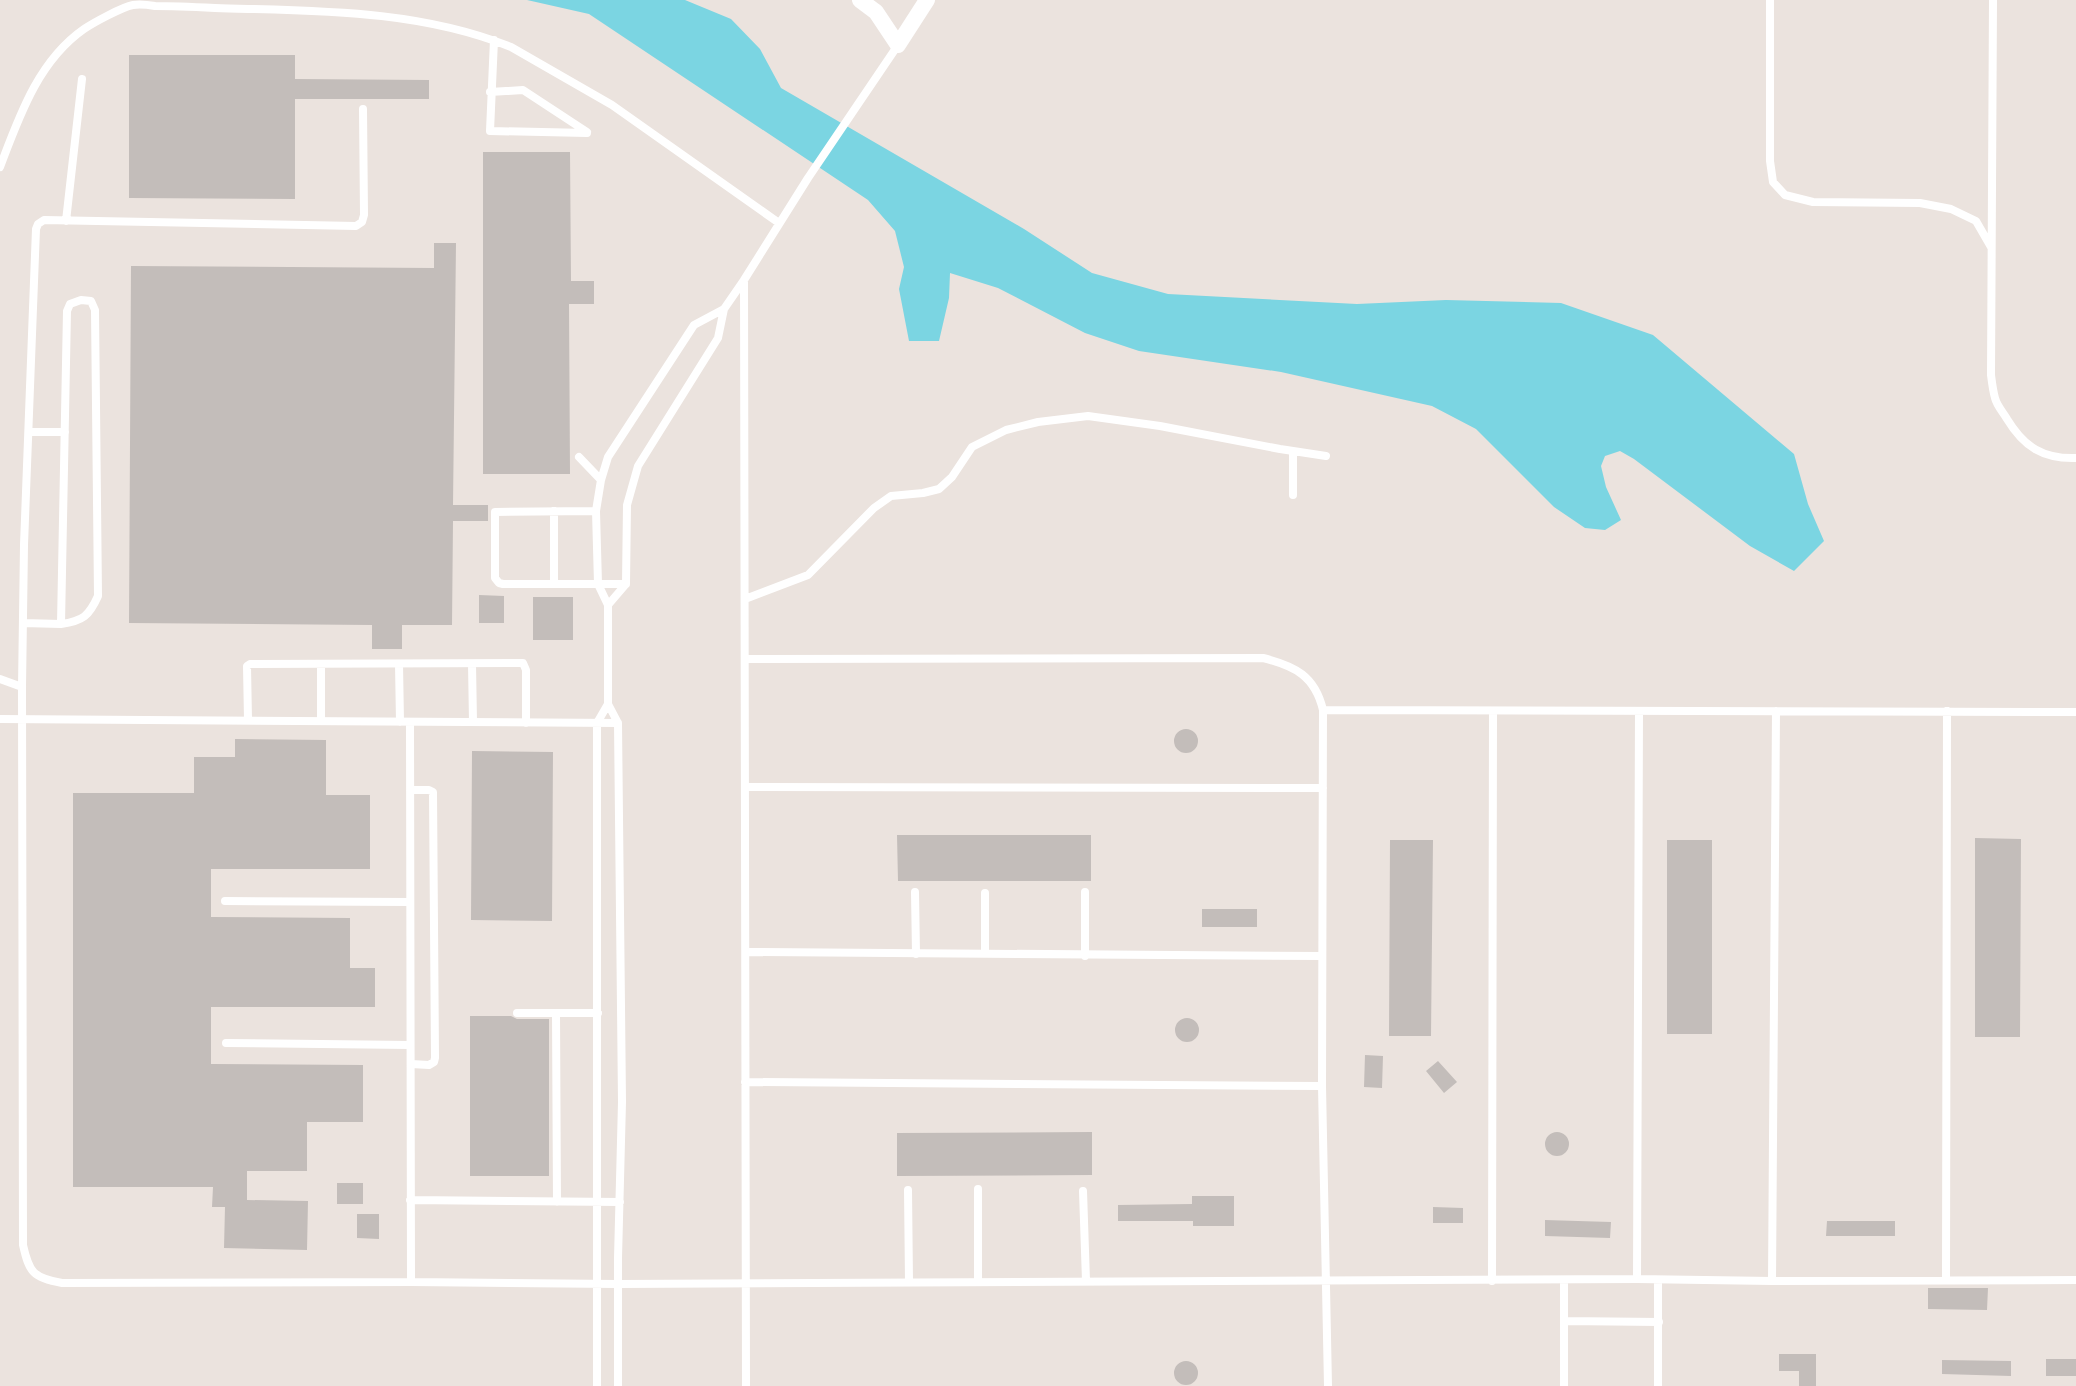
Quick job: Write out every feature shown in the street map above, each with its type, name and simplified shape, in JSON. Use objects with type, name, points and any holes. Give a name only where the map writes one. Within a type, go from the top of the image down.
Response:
[{"type":"street","points":[[861,0],[876,12],[898,45],[927,0]]},
{"type":"lane","points":[[1770,0],[1770,160],[1773,182],[1785,195],[1814,202],[1920,203],[1951,209],[1976,221],[1991,247]]},
{"type":"lane","points":[[1993,0],[1991,375],[1996,401],[2024,442],[2042,454],[2076,458]]},
{"type":"lane","points":[[0,167],[22,111],[40,76],[55,56],[71,39],[86,28],[133,2],[370,14],[432,24],[511,46],[612,105],[779,223]]},
{"type":"lane","points":[[490,92],[523,90],[587,133],[490,131],[490,92],[494,40]]},
{"type":"lane","points":[[608,605],[626,584],[627,506],[638,466],[718,338],[724,309],[808,178],[898,45]]},
{"type":"lane","points":[[66,221],[82,79]]},
{"type":"lane","points":[[363,109],[364,215],[362,222],[356,226],[41,221],[36,230],[22,687],[23,1245],[28,1267],[43,1280],[62,1283],[597,1284],[1637,1279],[2076,1280]]},
{"type":"lane","points":[[744,280],[746,1386]]},
{"type":"lane","points":[[23,623],[61,624],[83,618],[92,608],[98,596],[95,310],[91,301],[81,300],[70,304],[67,311],[61,624]]},
{"type":"lane","points":[[618,1386],[622,1102],[618,723],[608,704],[608,605],[598,584],[596,511],[600,480],[608,457],[694,325],[724,309]]},
{"type":"lane","points":[[745,599],[808,575],[874,508],[891,496],[939,489],[952,477],[972,447],[1006,430],[1088,416],[1160,426],[1326,456]]},
{"type":"lane","points":[[29,432],[65,432]]},
{"type":"lane","points":[[1293,451],[1293,495]]},
{"type":"lane","points":[[579,457],[600,480]]},
{"type":"lane","points":[[554,511],[554,583]]},
{"type":"lane","points":[[596,511],[495,512],[495,578],[503,584],[626,584]]},
{"type":"lane","points":[[746,659],[1263,658],[1283,663],[1305,675],[1319,693],[1323,710],[1322,1086],[1328,1386]]},
{"type":"lane","points":[[248,720],[249,664],[523,663],[525,665],[526,723]]},
{"type":"lane","points":[[399,664],[400,722]]},
{"type":"lane","points":[[472,664],[473,722]]},
{"type":"lane","points":[[321,665],[321,721]]},
{"type":"lane","points":[[0,679],[22,687]]},
{"type":"lane","points":[[597,1386],[597,723],[608,704]]},
{"type":"lane","points":[[1323,710],[2076,712]]},
{"type":"lane","points":[[1492,1281],[1493,711]]},
{"type":"lane","points":[[1637,1279],[1639,711]]},
{"type":"lane","points":[[1772,1281],[1776,711]]},
{"type":"lane","points":[[1946,1279],[1947,711]]},
{"type":"lane","points":[[0,719],[618,723]]},
{"type":"lane","points":[[410,722],[411,1282]]},
{"type":"lane","points":[[746,787],[1323,788]]},
{"type":"lane","points":[[410,790],[433,792],[435,1058],[434,1062],[429,1065],[411,1064]]},
{"type":"lane","points":[[915,892],[916,954]]},
{"type":"lane","points":[[1085,892],[1085,956]]},
{"type":"lane","points":[[985,893],[985,953]]},
{"type":"lane","points":[[225,901],[410,902]]},
{"type":"lane","points":[[746,952],[1323,956]]},
{"type":"lane","points":[[517,1013],[598,1013]]},
{"type":"lane","points":[[556,1013],[557,1202]]},
{"type":"lane","points":[[225,1043],[410,1046]]},
{"type":"lane","points":[[745,1082],[1322,1086]]},
{"type":"lane","points":[[978,1189],[978,1281]]},
{"type":"lane","points":[[908,1190],[909,1281]]},
{"type":"lane","points":[[1083,1191],[1086,1281]]},
{"type":"lane","points":[[410,1200],[620,1202]]},
{"type":"lane","points":[[1564,1280],[1564,1386]]},
{"type":"lane","points":[[1658,1280],[1658,1386]]},
{"type":"lane","points":[[1564,1322],[1659,1322]]},
{"type":"water","points":[[527,0],[685,0],[731,19],[760,49],[781,88],[1024,229],[1092,273],[1168,294],[1357,304],[1446,300],[1561,303],[1653,335],[1794,454],[1808,504],[1824,541],[1794,571],[1750,546],[1634,459],[1620,451],[1605,456],[1601,466],[1606,487],[1621,520],[1605,530],[1585,528],[1554,507],[1476,429],[1432,406],[1281,372],[1139,351],[1085,333],[998,288],[950,273],[949,298],[939,341],[909,341],[899,289],[904,267],[895,231],[868,200],[589,14]]},
{"type":"building","points":[[129,55],[295,55],[295,79],[429,80],[429,99],[295,99],[295,199],[129,198]]},
{"type":"building","points":[[483,152],[570,152],[571,281],[594,281],[594,304],[569,304],[570,474],[483,474]]},
{"type":"building","points":[[434,243],[456,243],[453,505],[488,505],[488,521],[453,521],[452,625],[402,625],[402,649],[372,649],[372,625],[129,623],[131,266],[434,268]]},
{"type":"building","points":[[479,595],[504,596],[504,623],[479,623]]},
{"type":"building","points":[[533,597],[573,597],[573,640],[533,640]]},
{"type":"building","points":[[1186,729],[1194,733],[1198,741],[1194,749],[1186,753],[1178,749],[1174,741],[1178,733]]},
{"type":"building","points":[[235,739],[326,740],[326,795],[370,795],[370,869],[211,869],[211,917],[350,918],[350,968],[375,968],[375,1007],[211,1007],[211,1064],[363,1065],[363,1122],[307,1122],[307,1171],[247,1171],[247,1200],[308,1201],[307,1250],[224,1248],[225,1207],[212,1207],[213,1187],[73,1187],[73,793],[194,793],[194,757],[235,757]]},
{"type":"building","points":[[472,751],[553,752],[552,921],[471,920]]},
{"type":"building","points":[[897,835],[1091,835],[1091,881],[898,881]]},
{"type":"building","points":[[1975,838],[2021,839],[2020,1037],[1975,1037]]},
{"type":"building","points":[[1390,840],[1433,840],[1431,1036],[1389,1036]]},
{"type":"building","points":[[1667,840],[1712,840],[1712,1034],[1667,1034]]},
{"type":"building","points":[[1202,909],[1257,909],[1257,927],[1202,927]]},
{"type":"building","points":[[470,1016],[549,1019],[549,1176],[470,1176]]},
{"type":"building","points":[[1187,1018],[1195,1022],[1199,1030],[1195,1038],[1187,1042],[1179,1038],[1175,1030],[1179,1022]]},
{"type":"building","points":[[1365,1055],[1383,1056],[1382,1088],[1364,1087]]},
{"type":"building","points":[[1438,1061],[1457,1082],[1444,1093],[1426,1071]]},
{"type":"building","points":[[1092,1132],[1092,1175],[897,1176],[897,1133]]},
{"type":"building","points":[[1557,1132],[1562,1133],[1568,1139],[1568,1149],[1562,1155],[1557,1156],[1552,1155],[1546,1149],[1545,1144],[1546,1139],[1552,1133]]},
{"type":"building","points":[[337,1183],[363,1183],[363,1204],[337,1204]]},
{"type":"building","points":[[1192,1196],[1234,1196],[1234,1226],[1193,1226],[1193,1221],[1118,1221],[1118,1205],[1192,1204]]},
{"type":"building","points":[[1433,1207],[1463,1208],[1463,1223],[1433,1223]]},
{"type":"building","points":[[357,1214],[379,1214],[379,1239],[357,1238]]},
{"type":"building","points":[[1545,1220],[1611,1222],[1610,1238],[1545,1236]]},
{"type":"building","points":[[1827,1221],[1895,1221],[1895,1236],[1826,1236]]},
{"type":"building","points":[[1928,1288],[1988,1288],[1987,1310],[1928,1309]]},
{"type":"building","points":[[1779,1354],[1816,1354],[1816,1386],[1799,1386],[1799,1371],[1779,1371]]},
{"type":"building","points":[[2046,1359],[2076,1359],[2076,1376],[2046,1376]]},
{"type":"building","points":[[1942,1360],[2011,1361],[2011,1376],[1942,1374]]},
{"type":"building","points":[[1186,1361],[1194,1365],[1198,1373],[1194,1381],[1186,1385],[1178,1381],[1174,1373],[1178,1365]]}]
